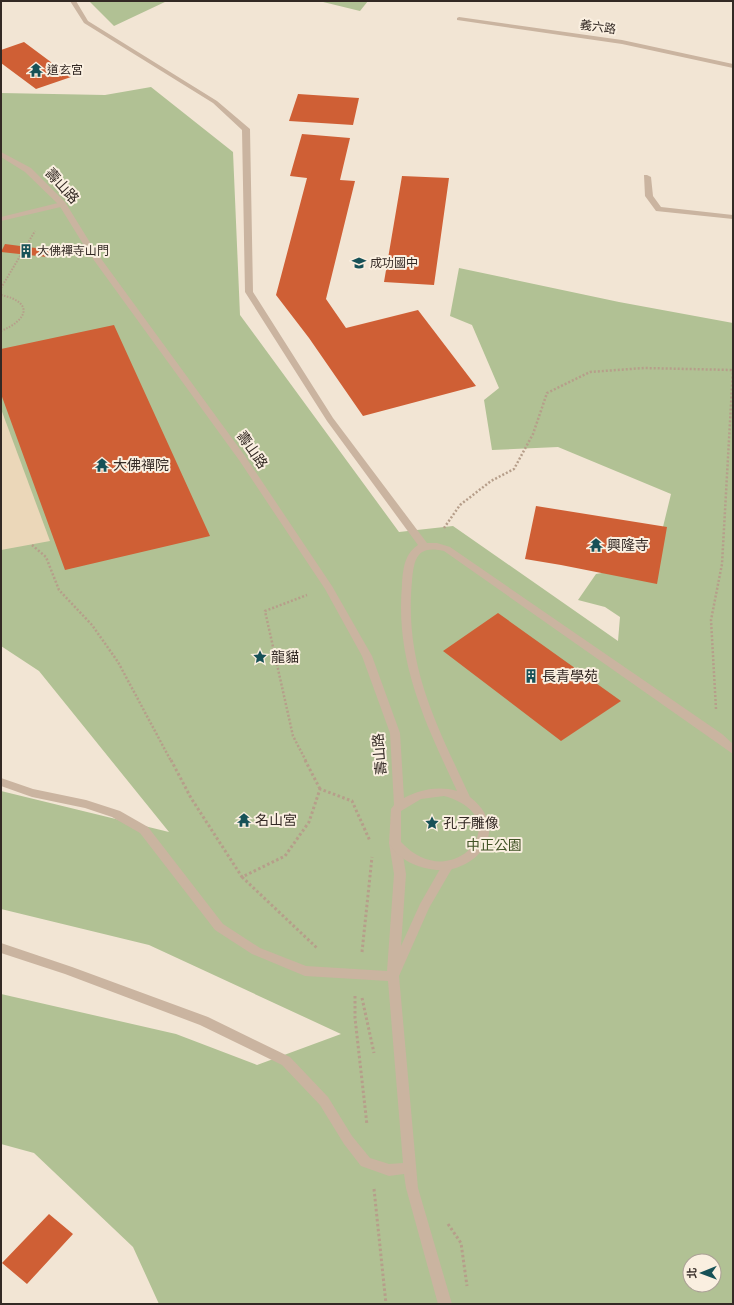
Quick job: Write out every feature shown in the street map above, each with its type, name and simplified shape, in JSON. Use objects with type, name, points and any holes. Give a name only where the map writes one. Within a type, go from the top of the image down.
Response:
[{"type":"street","points":[[73,1],[86,22],[215,102],[246,129],[249,292],[330,419],[429,546]]},
{"type":"street","name":"義六路","points":[[459,19],[622,42],[733,66]]},
{"type":"street","name":"壽山路","points":[[1,154],[28,170],[62,204],[91,250],[251,471],[329,588],[349,621],[367,656],[395,733],[399,806]]},
{"type":"street","points":[[647,177],[649,196],[659,209],[733,217]]},
{"type":"street","points":[[1,219],[62,204]]},
{"type":"street","points":[[395,843],[411,858],[426,864],[448,865],[468,857],[478,849],[484,839],[485,827],[481,815],[466,800],[428,714],[409,654],[405,619],[408,566],[411,556],[418,549],[429,546],[447,548],[718,737],[733,750]]},
{"type":"street","points":[[1,782],[32,793],[86,804],[121,817],[144,830],[219,927],[256,951],[305,971],[393,976]]},
{"type":"street","points":[[445,1304],[420,1222],[412,1188],[393,976],[400,874],[395,843],[395,813],[399,806],[413,797],[428,792],[444,792],[466,800]]},
{"type":"street","points":[[393,976],[424,907],[448,865]]},
{"type":"street","points":[[3,945],[204,1021],[286,1060],[324,1101],[348,1140],[366,1162],[389,1170],[410,1168]]},
{"type":"path","points":[[1,288],[43,218],[37,209]]},
{"type":"path","points":[[1,295],[16,298],[22,303],[25,309],[24,316],[19,322],[12,327],[1,331]]},
{"type":"path","points":[[429,546],[460,505],[491,481],[514,469],[533,434],[546,392],[590,372],[644,368],[733,370],[722,564],[711,620],[718,737]]},
{"type":"path","points":[[32,545],[46,557],[59,590],[92,625],[118,662],[191,798],[242,877],[342,972]]},
{"type":"path","points":[[311,593],[265,611],[293,736],[320,789],[352,801],[373,846],[373,839]]},
{"type":"path","points":[[242,877],[285,856],[309,822],[320,789]]},
{"type":"path","points":[[358,973],[368,907],[372,854]]},
{"type":"green space","points":[[89,1],[167,1],[114,26]]},
{"type":"green space","points":[[319,1],[368,1],[360,11]]},
{"type":"green space","name":"中正公園","points":[[151,87],[233,152],[240,315],[399,532],[453,526],[618,641],[620,617],[605,607],[578,600],[596,574],[654,564],[671,494],[558,447],[492,450],[484,400],[499,388],[472,325],[450,316],[459,268],[619,302],[733,323],[733,1304],[159,1304],[133,1247],[34,1153],[1,1144],[1,994],[176,1034],[257,1065],[341,1034],[149,945],[1,909],[1,791],[169,832],[39,671],[1,646],[1,93],[105,95]]},
{"type":"shaded area","points":[[1,409],[50,541],[1,550]]},
{"type":"building","name":"道玄宮","points":[[24,42],[71,77],[36,89],[1,63],[1,50]]},
{"type":"building","points":[[298,94],[359,98],[353,125],[289,121]]},
{"type":"building","points":[[302,134],[350,138],[340,180],[355,181],[326,299],[346,328],[418,310],[476,386],[363,416],[309,338],[276,295],[307,178],[290,176]]},
{"type":"building","points":[[402,176],[449,178],[434,285],[384,282]]},
{"type":"building","name":"大佛禪寺山門","points":[[5,244],[51,250],[47,257],[1,252]]},
{"type":"building","name":"大佛禪院","points":[[114,325],[210,536],[65,570],[1,394],[1,349]]},
{"type":"building","name":"興隆寺","points":[[536,506],[667,527],[657,584],[525,559]]},
{"type":"building","name":"長青學苑","points":[[498,613],[621,701],[561,741],[443,651]]},
{"type":"building","points":[[49,1214],[73,1234],[27,1284],[2,1263]]},
{"type":"place","name":"道玄宮","points":[[36,70]]},
{"type":"place","name":"大佛禪寺山門","points":[[26,251]]},
{"type":"place","name":"成功國中","points":[[359,263]]},
{"type":"place","name":"大佛禪院","points":[[102,465]]},
{"type":"place","name":"興隆寺","points":[[596,545]]},
{"type":"place","name":"龍貓","points":[[260,657]]},
{"type":"place","name":"長青學苑","points":[[531,676]]},
{"type":"place","name":"名山宮","points":[[244,820]]},
{"type":"place","name":"孔子雕像","points":[[432,823]]}]
